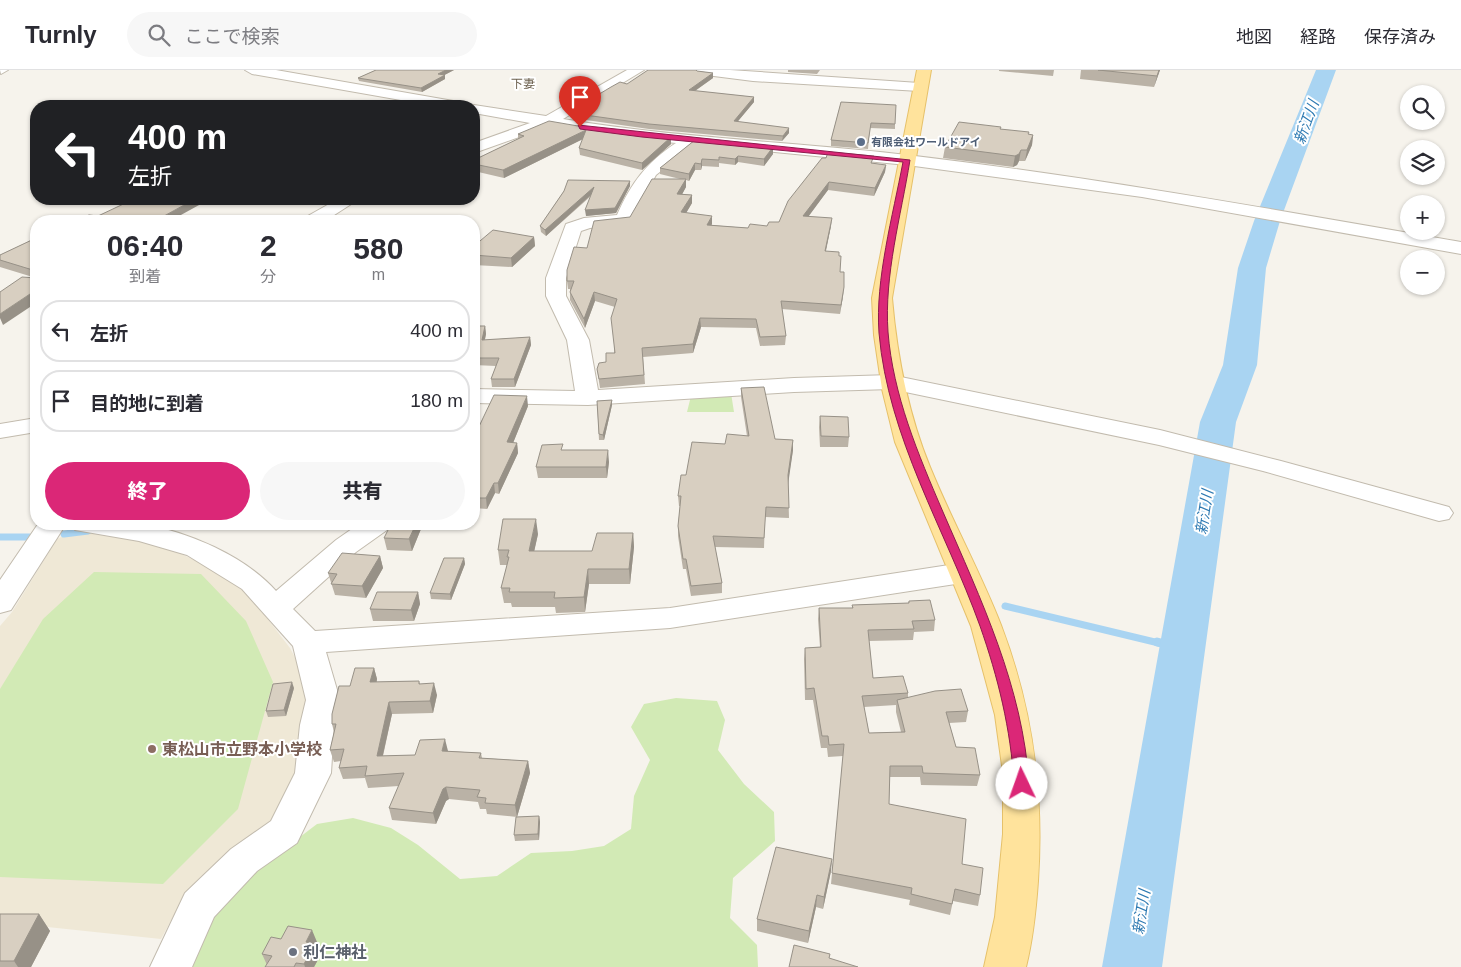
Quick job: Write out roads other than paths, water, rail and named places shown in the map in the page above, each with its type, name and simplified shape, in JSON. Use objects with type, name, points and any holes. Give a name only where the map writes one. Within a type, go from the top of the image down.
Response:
[{"type":"main road","points":[[921,79],[882,298],[884,334],[891,382],[908,442],[962,573],[986,625],[1006,686],[1020,749],[1024,819],[1018,891],[1005,967]]},
{"type":"street","points":[[252,70],[424,100]]},
{"type":"street","points":[[480,146],[547,122],[637,70]]},
{"type":"street","points":[[698,70],[753,77],[921,79]]},
{"type":"street","points":[[480,110],[547,122],[691,140],[907,160],[1228,205],[1461,248]]},
{"type":"street","points":[[588,398],[578,340],[556,296],[556,278],[572,228],[579,224],[623,220],[642,178],[659,161],[691,140]]},
{"type":"street","points":[[322,215],[340,205]]},
{"type":"street","points":[[480,396],[552,399],[588,398],[784,386],[891,382],[1160,438],[1272,466],[1439,512]]},
{"type":"street","points":[[0,431],[30,426]]},
{"type":"street","points":[[0,604],[48,530]]},
{"type":"street","points":[[123,530],[142,533],[197,549],[252,582],[275,609],[308,642],[323,700],[317,726],[314,773],[284,832],[244,860],[199,905],[171,967]]},
{"type":"street","points":[[275,609],[346,546],[369,530]]},
{"type":"street","points":[[308,642],[670,618],[962,573]]},
{"type":"waterway","name":"新江川","points":[[1132,967],[1218,422],[1240,365],[1252,268],[1267,221],[1326,70]]},
{"type":"waterway","points":[[64,534],[88,531]]},
{"type":"waterway","points":[[0,537],[30,537]]},
{"type":"waterway","points":[[1005,606],[1163,644]]},
{"type":"waterway","points":[[1157,642],[1181,648]]},
{"type":"place","name":"有限会社ワールドアイ","points":[[861,142]]},
{"type":"place","name":"東松山市立野本小学校","points":[[152,749]]},
{"type":"place","name":"利仁神社","points":[[293,952]]},
{"type":"district","name":"下妻","points":[[523,84]]}]
